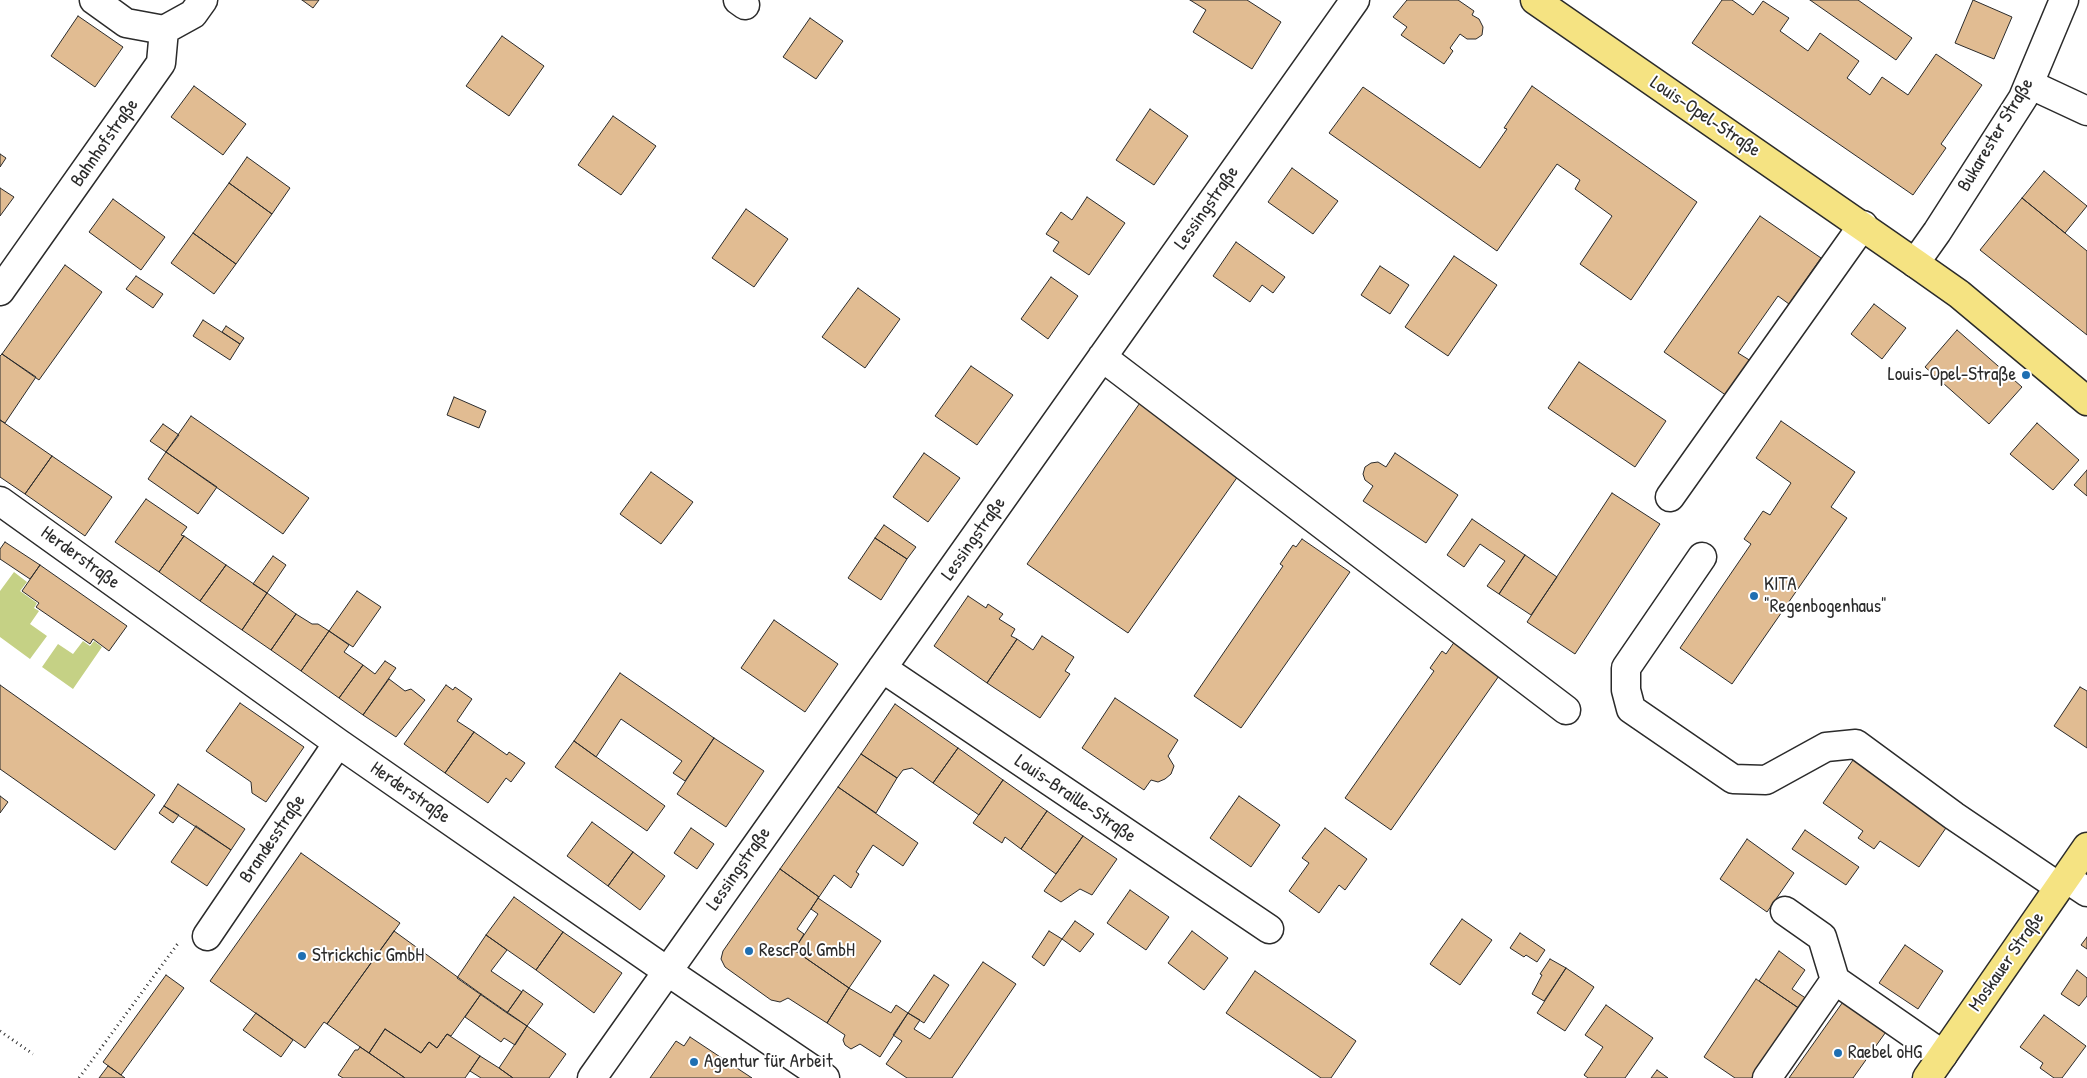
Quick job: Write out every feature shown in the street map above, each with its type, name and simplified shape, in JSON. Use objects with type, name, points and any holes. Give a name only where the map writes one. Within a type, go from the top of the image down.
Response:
[{"type":"main road","name":"Louis-Opel-Straße","points":[[1535,0],[1863,225],[1959,294],[2087,401]]},
{"type":"main road","name":"Moskauer Straße","points":[[1927,1078],[2070,886],[2087,847]]},
{"type":"street","points":[[94,0],[126,22],[164,30],[193,14],[203,0]]},
{"type":"street","name":"Lessingstraße","points":[[592,1078],[1355,0]]},
{"type":"street","name":"Bukarester Straße","points":[[1915,263],[2023,98],[2064,0]]},
{"type":"street","name":"Bahnhofstraße","points":[[0,291],[161,63],[164,30]]},
{"type":"street","points":[[2029,84],[2087,111]]},
{"type":"street","points":[[1670,497],[1863,225]]},
{"type":"street","points":[[1102,357],[1566,710]]},
{"type":"street","name":"Herderstraße","points":[[0,501],[338,743],[825,1078]]},
{"type":"street","points":[[1702,557],[1626,668],[1626,690],[1631,709],[1733,779],[1766,780],[1826,747],[1856,744],[1954,816],[2070,886]]},
{"type":"street","name":"Louis-Braille-Straße","points":[[882,668],[1269,929]]},
{"type":"street","name":"Brandesstraße","points":[[194,937],[338,743]]},
{"type":"street","points":[[1785,911],[1822,937],[1835,980],[1943,1055]]},
{"type":"street","points":[[1767,1078],[1835,980]]},
{"type":"path","points":[[79,1078],[194,937]]},
{"type":"path","points":[[0,1031],[33,1054]]},
{"type":"green space","points":[[14,572],[27,582],[20,591],[37,603],[34,608],[39,611],[30,624],[47,636],[30,659],[0,637],[0,591]]},
{"type":"green space","points":[[83,641],[90,646],[94,641],[102,647],[73,689],[42,667],[58,644],[73,654]]},
{"type":"building","points":[[302,0],[319,0],[313,8]]},
{"type":"building","points":[[1190,0],[1247,0],[1281,22],[1252,69],[1193,32],[1206,10]]},
{"type":"building","points":[[1407,0],[1458,0],[1474,11],[1472,15],[1479,19],[1483,27],[1482,35],[1476,39],[1467,39],[1460,34],[1450,48],[1453,51],[1444,64],[1401,35],[1407,27],[1393,17]]},
{"type":"building","points":[[1722,0],[1732,0],[1753,15],[1763,1],[1789,18],[1780,31],[1808,51],[1820,33],[1859,61],[1847,78],[1870,95],[1882,77],[1908,95],[1936,54],[1982,85],[1941,144],[1946,148],[1913,195],[1692,43]]},
{"type":"building","points":[[1810,0],[1858,0],[1912,38],[1896,60]]},
{"type":"building","points":[[1973,0],[2012,17],[1994,59],[1955,43]]},
{"type":"building","points":[[78,16],[123,47],[95,87],[51,56]]},
{"type":"building","points":[[810,18],[843,41],[816,79],[783,57]]},
{"type":"building","points":[[502,36],[544,66],[509,116],[466,86]]},
{"type":"building","points":[[194,86],[246,124],[223,155],[171,117]]},
{"type":"building","points":[[1532,86],[1697,202],[1631,300],[1580,264],[1612,216],[1575,189],[1580,180],[1557,164],[1497,251],[1329,133],[1363,87],[1480,168],[1507,129],[1504,128]]},
{"type":"building","points":[[1150,109],[1188,136],[1154,185],[1116,160]]},
{"type":"building","points":[[613,116],[656,146],[621,195],[578,165]]},
{"type":"building","points":[[0,154],[6,158],[0,167]]},
{"type":"building","points":[[247,157],[290,188],[272,214],[229,183]]},
{"type":"building","points":[[1292,168],[1338,201],[1313,234],[1268,202]]},
{"type":"building","points":[[2044,171],[2087,206],[2065,233],[2022,198]]},
{"type":"building","points":[[229,183],[272,214],[236,264],[193,233]]},
{"type":"building","points":[[0,188],[14,197],[0,216]]},
{"type":"building","points":[[1087,197],[1125,223],[1089,275],[1053,251],[1059,242],[1046,234],[1061,212],[1072,220]]},
{"type":"building","points":[[2022,198],[2087,251],[2087,335],[1980,250]]},
{"type":"building","points":[[113,199],[165,237],[141,270],[89,232]]},
{"type":"building","points":[[746,209],[788,239],[754,287],[712,258]]},
{"type":"building","points":[[1760,216],[1821,258],[1789,304],[1778,296],[1738,353],[1751,361],[1727,396],[1664,352]]},
{"type":"building","points":[[193,233],[236,264],[214,294],[171,263]]},
{"type":"building","points":[[1236,242],[1285,277],[1273,293],[1262,285],[1250,302],[1213,276]]},
{"type":"building","points":[[1454,256],[1497,285],[1448,356],[1405,327]]},
{"type":"building","points":[[65,265],[102,292],[39,380],[2,354]]},
{"type":"building","points":[[1380,266],[1409,285],[1390,314],[1361,295]]},
{"type":"building","points":[[136,276],[163,294],[153,308],[126,289]]},
{"type":"building","points":[[1051,277],[1078,296],[1048,339],[1021,319]]},
{"type":"building","points":[[858,288],[900,319],[865,368],[822,337]]},
{"type":"building","points":[[1874,304],[1906,328],[1882,359],[1851,334]]},
{"type":"building","points":[[203,320],[240,344],[230,360],[193,336]]},
{"type":"building","points":[[226,326],[244,338],[240,344],[222,332]]},
{"type":"building","points":[[1957,330],[2022,387],[1989,424],[1925,367]]},
{"type":"building","points":[[2,354],[36,377],[5,423],[0,420],[0,356]]},
{"type":"building","points":[[1579,362],[1666,421],[1635,467],[1548,408]]},
{"type":"building","points":[[971,366],[1013,395],[977,445],[935,416]]},
{"type":"building","points":[[454,397],[486,411],[479,428],[447,415]]},
{"type":"building","points":[[1142,400],[1243,469],[1128,633],[1027,564]]},
{"type":"building","points":[[191,416],[309,498],[283,534],[166,452]]},
{"type":"building","points":[[0,420],[52,456],[25,494],[0,477]]},
{"type":"building","name":"KITA \"Regenbogenhaus\"","points":[[1781,421],[1855,472],[1831,507],[1847,518],[1732,684],[1680,648],[1751,544],[1744,539],[1763,511],[1770,515],[1791,483],[1756,458]]},
{"type":"building","points":[[2037,423],[2079,460],[2053,490],[2010,454]]},
{"type":"building","points":[[163,424],[179,435],[166,452],[150,441]]},
{"type":"building","points":[[166,452],[217,487],[198,514],[148,479]]},
{"type":"building","points":[[924,453],[960,478],[928,522],[893,497]]},
{"type":"building","points":[[1395,453],[1458,495],[1426,543],[1363,501],[1373,486],[1365,480],[1363,474],[1365,467],[1371,463],[1378,462],[1386,467]]},
{"type":"building","points":[[52,456],[112,497],[85,536],[25,494]]},
{"type":"building","points":[[2087,470],[2087,496],[2074,485]]},
{"type":"building","points":[[651,472],[693,502],[661,544],[620,514]]},
{"type":"building","points":[[1612,493],[1660,524],[1575,654],[1527,622]]},
{"type":"building","points":[[146,499],[187,527],[181,535],[184,536],[159,572],[115,542]]},
{"type":"building","points":[[1472,519],[1525,555],[1499,594],[1487,586],[1505,561],[1480,544],[1464,567],[1447,555]]},
{"type":"building","points":[[884,525],[916,547],[907,559],[875,538]]},
{"type":"building","points":[[184,536],[226,565],[200,601],[159,572]]},
{"type":"building","points":[[875,538],[907,559],[881,600],[848,578]]},
{"type":"building","points":[[1302,539],[1350,572],[1241,728],[1194,696],[1283,566],[1280,564],[1293,545],[1296,547]]},
{"type":"building","points":[[5,542],[40,565],[30,579],[0,559],[0,549]]},
{"type":"building","points":[[1525,555],[1557,577],[1531,615],[1499,594]]},
{"type":"building","points":[[273,556],[286,565],[267,593],[253,584]]},
{"type":"building","points":[[40,565],[127,626],[109,651],[93,639],[90,644],[36,607],[39,603],[22,591]]},
{"type":"building","points":[[226,565],[267,593],[242,630],[200,601]]},
{"type":"building","points":[[357,591],[381,607],[353,647],[329,631]]},
{"type":"building","points":[[267,593],[296,614],[271,650],[242,630]]},
{"type":"building","points":[[968,596],[986,608],[988,604],[1003,614],[999,619],[1015,629],[1011,636],[1017,639],[987,683],[934,646]]},
{"type":"building","points":[[296,614],[312,624],[318,624],[329,631],[301,671],[271,650]]},
{"type":"building","points":[[774,620],[838,664],[805,712],[741,668]]},
{"type":"building","points":[[329,631],[349,645],[344,652],[363,665],[339,698],[301,671]]},
{"type":"building","points":[[1042,636],[1074,657],[1065,671],[1070,674],[1040,718],[987,683],[1017,639],[1033,650]]},
{"type":"building","points":[[1455,641],[1501,673],[1391,830],[1345,798],[1434,671],[1430,668],[1442,651],[1446,654]]},
{"type":"building","points":[[385,661],[396,668],[363,715],[339,698],[363,665],[375,674]]},
{"type":"building","points":[[620,673],[714,738],[685,781],[673,773],[682,761],[621,719],[596,757],[574,741]]},
{"type":"building","points":[[389,679],[405,691],[411,689],[425,700],[396,737],[363,715]]},
{"type":"building","points":[[0,685],[155,795],[115,850],[0,769]]},
{"type":"building","points":[[446,685],[453,690],[455,687],[472,699],[457,721],[474,732],[445,773],[404,744]]},
{"type":"building","points":[[2080,687],[2087,691],[2087,748],[2054,726]]},
{"type":"building","points":[[1115,698],[1178,740],[1168,756],[1174,766],[1171,774],[1158,782],[1151,780],[1144,790],[1082,748]]},
{"type":"building","points":[[240,703],[304,747],[266,802],[252,793],[251,782],[206,751]]},
{"type":"building","points":[[895,704],[958,748],[933,783],[912,768],[903,770],[897,778],[861,754]]},
{"type":"building","points":[[474,732],[507,755],[509,752],[525,763],[511,782],[506,778],[488,803],[445,773]]},
{"type":"building","points":[[714,738],[764,771],[726,827],[677,794]]},
{"type":"building","points":[[574,741],[665,806],[647,831],[555,767]]},
{"type":"building","points":[[958,748],[1003,780],[979,815],[933,783]]},
{"type":"building","points":[[861,754],[897,778],[876,813],[838,787]]},
{"type":"building","points":[[1853,760],[1948,825],[1919,867],[1880,841],[1874,849],[1858,838],[1863,831],[1823,803]]},
{"type":"building","points":[[1003,780],[1047,811],[1021,849],[1005,837],[1002,843],[973,823]]},
{"type":"building","points":[[178,784],[245,829],[231,850],[164,806]]},
{"type":"building","points":[[838,787],[918,843],[903,866],[873,845],[856,872],[859,874],[851,888],[834,875],[819,897],[780,869]]},
{"type":"building","points":[[0,796],[8,802],[0,813]]},
{"type":"building","points":[[1239,796],[1280,825],[1251,867],[1210,838]]},
{"type":"building","points":[[164,806],[179,815],[173,823],[159,813]]},
{"type":"building","points":[[1047,811],[1083,836],[1056,874],[1021,849]]},
{"type":"building","points":[[592,822],[633,852],[608,886],[567,856]]},
{"type":"building","points":[[196,826],[231,850],[207,886],[171,862]]},
{"type":"building","points":[[691,828],[714,844],[697,869],[674,853]]},
{"type":"building","points":[[1325,828],[1367,859],[1345,890],[1339,885],[1319,913],[1289,891],[1309,863],[1302,858]]},
{"type":"building","points":[[1805,830],[1859,867],[1846,885],[1792,849]]},
{"type":"building","points":[[1083,836],[1117,859],[1092,895],[1080,889],[1061,902],[1044,891]]},
{"type":"building","points":[[1747,839],[1794,873],[1767,912],[1720,879]]},
{"type":"building","points":[[633,852],[665,876],[640,910],[608,886]]},
{"type":"building","name":"Strickchic GmbH","points":[[301,853],[400,923],[327,1024],[324,1022],[305,1048],[210,981]]},
{"type":"building","points":[[780,869],[819,897],[797,929],[804,934],[794,950],[849,988],[827,1023],[788,998],[780,1002],[771,1000],[725,967],[721,959],[723,951]]},
{"type":"building","points":[[1130,890],[1169,917],[1146,950],[1107,923]]},
{"type":"building","points":[[514,897],[563,932],[536,970],[486,935]]},
{"type":"building","points":[[818,898],[881,941],[849,988],[794,950],[818,914],[811,909]]},
{"type":"building","points":[[1462,919],[1492,940],[1460,985],[1430,964]]},
{"type":"building","points":[[1075,921],[1094,934],[1080,952],[1062,939]]},
{"type":"building","points":[[394,931],[481,994],[451,1036],[447,1034],[437,1048],[429,1042],[421,1053],[385,1029],[369,1053],[327,1024]]},
{"type":"building","points":[[1049,931],[1062,939],[1044,966],[1032,957]]},
{"type":"building","points":[[1192,931],[1228,958],[1204,990],[1168,963]]},
{"type":"building","points":[[563,932],[622,973],[594,1013],[536,970]]},
{"type":"building","points":[[1520,933],[1545,950],[1537,962],[1526,955],[1524,957],[1510,948]]},
{"type":"building","points":[[486,935],[507,950],[491,971],[522,992],[507,1013],[457,978]]},
{"type":"building","points":[[2087,937],[2087,949],[2081,945]]},
{"type":"building","points":[[1905,945],[1943,971],[1918,1009],[1879,983]]},
{"type":"building","points":[[1779,951],[1805,970],[1792,989],[1807,999],[1800,1009],[1759,981]]},
{"type":"building","points":[[1550,959],[1566,968],[1544,1001],[1532,994],[1542,975],[1540,974]]},
{"type":"building","points":[[983,962],[1016,984],[952,1078],[907,1078],[886,1064],[902,1041],[893,1035],[908,1013],[920,1020],[914,1029],[930,1039]]},
{"type":"building","points":[[1566,968],[1594,987],[1565,1031],[1537,1013]]},
{"type":"building","points":[[2077,970],[2087,978],[2087,996],[2079,1006],[2061,994]]},
{"type":"building","points":[[1255,971],[1356,1041],[1331,1078],[1321,1078],[1226,1013]]},
{"type":"building","points":[[166,975],[184,988],[121,1075],[103,1062]]},
{"type":"building","points":[[934,975],[949,985],[924,1023],[908,1013]]},
{"type":"building","points":[[1756,979],[1800,1009],[1755,1078],[1735,1078],[1704,1057]]},
{"type":"building","points":[[849,988],[891,1013],[896,1005],[908,1013],[880,1057],[860,1044],[851,1049],[845,1045],[843,1040],[845,1035],[827,1023]]},
{"type":"building","points":[[523,990],[543,1004],[527,1026],[507,1013]]},
{"type":"building","points":[[481,994],[527,1026],[515,1045],[504,1038],[501,1042],[465,1017]]},
{"type":"building","name":"Raebel oHG","points":[[1845,999],[1888,1029],[1853,1078],[1789,1078]]},
{"type":"building","points":[[1606,1005],[1653,1038],[1625,1078],[1588,1078],[1584,1075],[1603,1047],[1585,1035]]},
{"type":"building","points":[[256,1013],[293,1040],[281,1057],[243,1030]]},
{"type":"building","points":[[2044,1015],[2086,1046],[2062,1078],[2054,1078],[2040,1068],[2043,1063],[2020,1047]]},
{"type":"building","points":[[527,1026],[566,1054],[549,1078],[513,1078],[499,1068]]},
{"type":"building","points":[[385,1029],[421,1053],[429,1042],[437,1048],[447,1034],[480,1056],[465,1078],[405,1078],[369,1053]]},
{"type":"building","name":"Agentur für Arbeit","points":[[690,1037],[752,1078],[650,1078],[676,1041],[684,1046]]},
{"type":"building","points":[[360,1047],[405,1078],[343,1078],[338,1075],[355,1050],[358,1050]]},
{"type":"building","points":[[480,1056],[513,1078],[481,1078],[470,1071]]},
{"type":"building","points":[[108,1066],[121,1075],[125,1078],[99,1078]]},
{"type":"building","points":[[1657,1070],[1668,1078],[1651,1078]]},
{"type":"place","name":"Louis-Opel-Straße","points":[[2026,375]]},
{"type":"place","name":"KITA \"Regenbogenhaus\"","points":[[1754,596]]},
{"type":"place","name":"RescPol GmbH","points":[[749,951]]},
{"type":"place","name":"Strickchic GmbH","points":[[302,956]]},
{"type":"place","name":"Raebel oHG","points":[[1838,1053]]},
{"type":"place","name":"Agentur für Arbeit","points":[[694,1062]]}]
